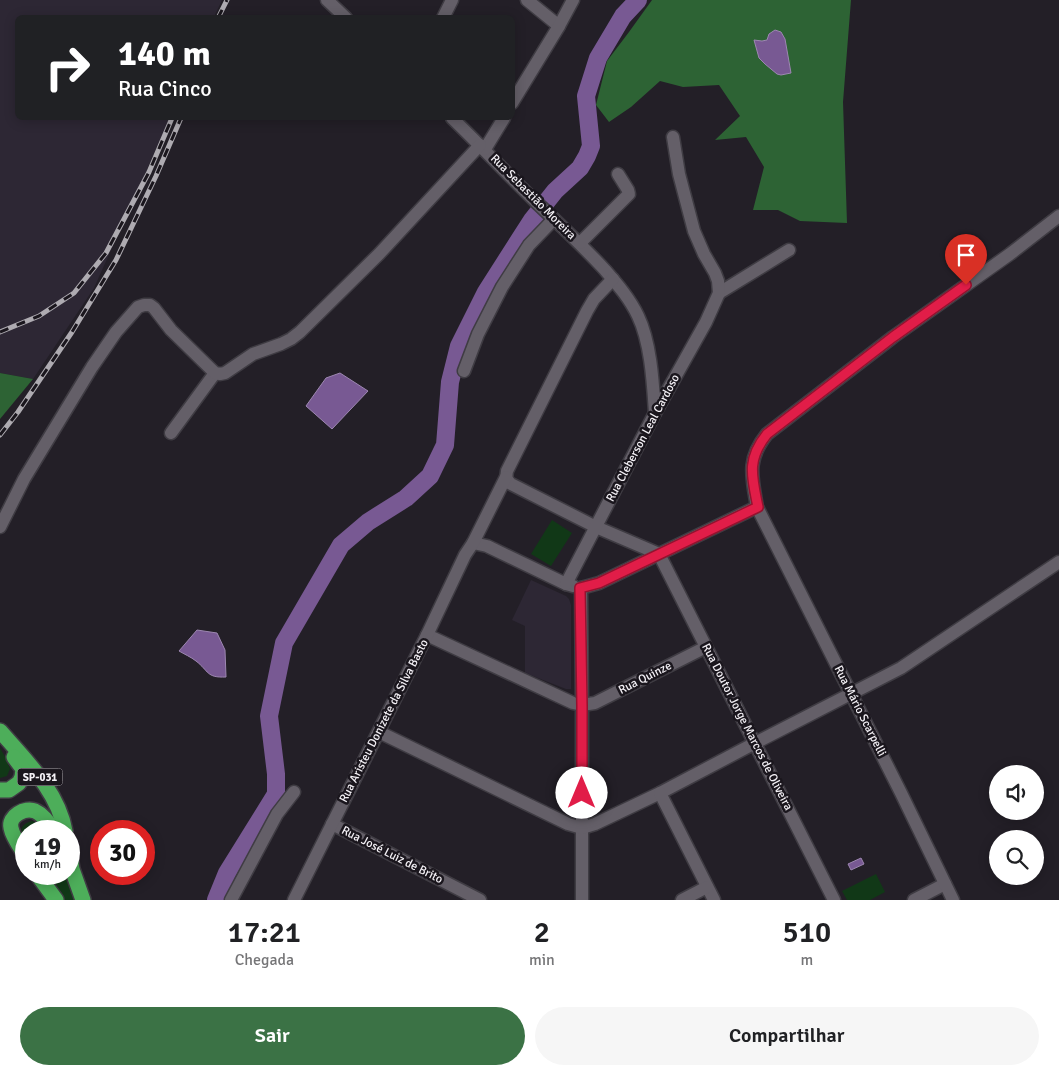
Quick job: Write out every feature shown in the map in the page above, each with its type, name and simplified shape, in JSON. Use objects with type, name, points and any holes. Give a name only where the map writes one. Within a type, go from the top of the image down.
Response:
[{"type":"highway","name":"SP-031","points":[[0,732],[44,782],[63,820]]},
{"type":"highway","points":[[0,737],[22,769],[22,777],[19,783],[9,790],[0,790]]},
{"type":"highway","points":[[15,837],[10,828],[12,820],[16,815],[28,810],[35,811],[47,820]]},
{"type":"highway","points":[[0,823],[15,843]]},
{"type":"highway","points":[[45,885],[56,900]]},
{"type":"highway","points":[[77,885],[82,900]]},
{"type":"street","points":[[444,15],[452,0]]},
{"type":"street","points":[[527,0],[559,26]]},
{"type":"street","points":[[515,98],[573,0]]},
{"type":"street","points":[[330,1],[343,15]]},
{"type":"street","name":"Rua Sebastião Moreira","points":[[454,120],[580,243],[628,297],[639,317],[644,333],[652,375],[655,413]]},
{"type":"street","points":[[0,527],[24,479],[92,367],[116,332],[138,307],[150,305],[154,308],[171,330],[215,373],[225,373],[253,354],[281,344],[300,332],[379,254],[482,147],[502,120]]},
{"type":"street","points":[[673,137],[679,174],[694,231],[715,273],[719,293],[789,250]]},
{"type":"street","points":[[580,243],[629,194],[618,174]]},
{"type":"street","points":[[464,371],[478,334],[502,287],[550,215]]},
{"type":"street","name":"Rua Mário Scarpelli","points":[[953,900],[902,793],[758,507],[753,479],[753,460],[758,445],[767,434],[893,337],[1010,254],[1059,216]]},
{"type":"street","name":"Rua Aristeu Donizete da Silva Basto","points":[[294,900],[379,732],[465,555],[508,481],[507,471],[587,310],[612,279]]},
{"type":"street","name":"Rua Cleberson Leal Cardoso","points":[[566,584],[655,413],[706,322],[719,293]]},
{"type":"street","points":[[171,433],[215,373]]},
{"type":"street","points":[[508,481],[596,526],[659,554]]},
{"type":"street","points":[[473,543],[487,546],[566,584],[580,588],[599,583],[758,507]]},
{"type":"street","name":"Rua Doutor Jorge Marcos de Oliveira","points":[[659,554],[834,900]]},
{"type":"street","points":[[379,732],[568,824],[582,828],[595,824],[660,794],[900,668],[1059,562]]},
{"type":"street","points":[[580,588],[582,900]]},
{"type":"street","points":[[427,635],[582,706]]},
{"type":"street","name":"Rua Quinze","points":[[582,706],[595,703],[706,647]]},
{"type":"street","points":[[232,900],[277,814],[294,792]]},
{"type":"street","points":[[660,794],[714,900]]},
{"type":"street","name":"Rua José Luiz de Brito","points":[[332,824],[480,900]]},
{"type":"street","points":[[914,900],[945,884]]},
{"type":"street","points":[[682,900],[707,887]]},
{"type":"shaded area","points":[[0,0],[222,0],[215,15],[15,15],[15,120],[169,120],[94,288],[33,379],[0,373]]},
{"type":"shaded area","points":[[775,30],[781,32],[785,39],[791,73],[777,74],[759,58],[754,40],[767,40],[769,34]]},
{"type":"shaded area","points":[[340,373],[368,391],[332,429],[306,406],[326,378]]},
{"type":"shaded area","points":[[531,580],[569,599],[571,605],[571,689],[566,689],[525,673],[525,626],[512,620]]},
{"type":"shaded area","points":[[197,630],[217,633],[225,650],[226,677],[211,675],[196,661],[179,651]]},
{"type":"shaded area","points":[[861,858],[864,864],[851,870],[848,864]]},
{"type":"green space","points":[[652,0],[851,0],[843,102],[847,223],[800,221],[778,210],[753,210],[764,167],[746,137],[715,140],[740,116],[719,85],[683,87],[660,81],[631,107],[609,122],[596,105],[607,61]]},
{"type":"green space","points":[[0,373],[33,379],[0,419]]},
{"type":"green space","points":[[552,520],[572,533],[551,566],[531,554]]},
{"type":"green space","points":[[0,748],[10,769],[7,776],[0,778]]},
{"type":"green space","points":[[876,874],[885,892],[870,900],[847,900],[842,891]]},
{"type":"green space","points":[[54,885],[69,885],[74,900],[65,900]]},
{"type":"waterway","points":[[216,900],[227,873],[276,794],[276,774],[269,716],[284,643],[341,545],[368,522],[406,498],[430,476],[445,445],[450,382],[459,346],[486,292],[532,220],[555,191],[580,168],[587,156],[591,146],[586,96],[598,58],[623,16],[638,0]]},
{"type":"railway","points":[[220,15],[227,0]]},
{"type":"railway","points":[[0,332],[39,316],[74,293],[106,253],[149,172],[171,120]]},
{"type":"railway","points":[[0,435],[18,412],[72,332],[116,260],[180,120]]},
{"type":"route","points":[[582,793],[580,588],[599,583],[758,507],[753,479],[753,460],[758,445],[767,434],[893,337],[966,285]]}]
